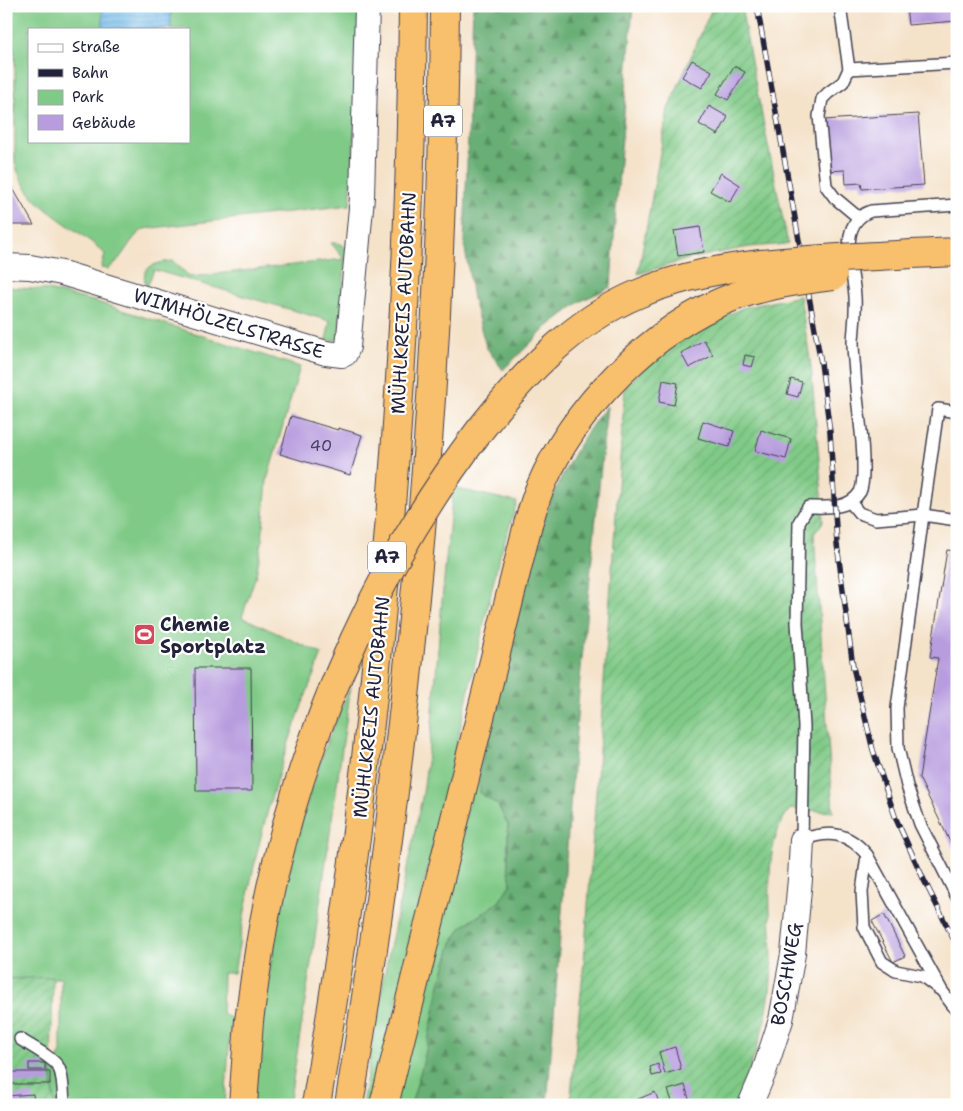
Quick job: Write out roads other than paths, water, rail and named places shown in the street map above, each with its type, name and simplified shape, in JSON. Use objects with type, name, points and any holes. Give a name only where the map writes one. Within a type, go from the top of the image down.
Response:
[{"type":"highway","name":"MÜHLKREIS AUTOBAHN","points":[[316,1105],[346,917],[361,807],[375,688],[391,511],[410,163],[413,6]]},
{"type":"highway","name":"MÜHLKREIS AUTOBAHN","points":[[349,1105],[366,1000],[389,827],[406,690],[419,556],[434,340],[441,201],[445,6]]},
{"type":"highway","points":[[384,1105],[528,524],[540,487],[576,425],[624,368],[664,334],[709,307],[756,289],[913,262],[957,252]]},
{"type":"highway","points":[[244,1105],[249,1021],[262,930],[275,869],[312,746],[349,651],[367,611],[389,570],[437,488],[490,417],[515,388],[562,341],[583,325],[635,295],[669,282],[736,267],[775,263],[957,263]]},
{"type":"street","name":"WIMHÖLZELSTRASSE","points":[[6,266],[30,267],[62,273],[326,353],[345,354],[348,347],[362,197],[367,6]]},
{"type":"street","name":"BOSCHWEG","points":[[750,1105],[764,1072],[780,1020],[793,954],[802,840]]},
{"type":"lane","points":[[840,6],[849,69],[843,82],[822,99],[819,116],[826,186],[835,198],[859,218]]},
{"type":"lane","points":[[849,69],[957,63]]},
{"type":"lane","points":[[957,204],[880,210],[866,213],[859,218],[850,231],[856,297],[853,343],[863,476],[860,492],[850,502],[835,508],[808,507],[799,522],[798,623],[804,726],[802,840],[817,834],[842,835],[858,844],[867,855],[942,991],[957,1011]]},
{"type":"lane","points":[[957,412],[938,410],[897,708],[898,748],[906,786],[920,824],[957,897]]},
{"type":"lane","points":[[850,502],[858,513],[876,519],[923,515],[957,520]]},
{"type":"lane","points":[[867,855],[862,892],[864,926],[882,962],[896,971],[922,976],[942,991]]},
{"type":"lane","points":[[20,1039],[49,1058],[58,1067],[64,1105]]},
{"type":"water","points":[[102,6],[171,6],[171,28],[103,28]]},
{"type":"railway","points":[[757,6],[821,363],[830,432],[837,544],[853,667],[873,750],[896,819],[957,946]]},
{"type":"place","name":"Chemie Sportplatz","points":[[144,635]]}]
